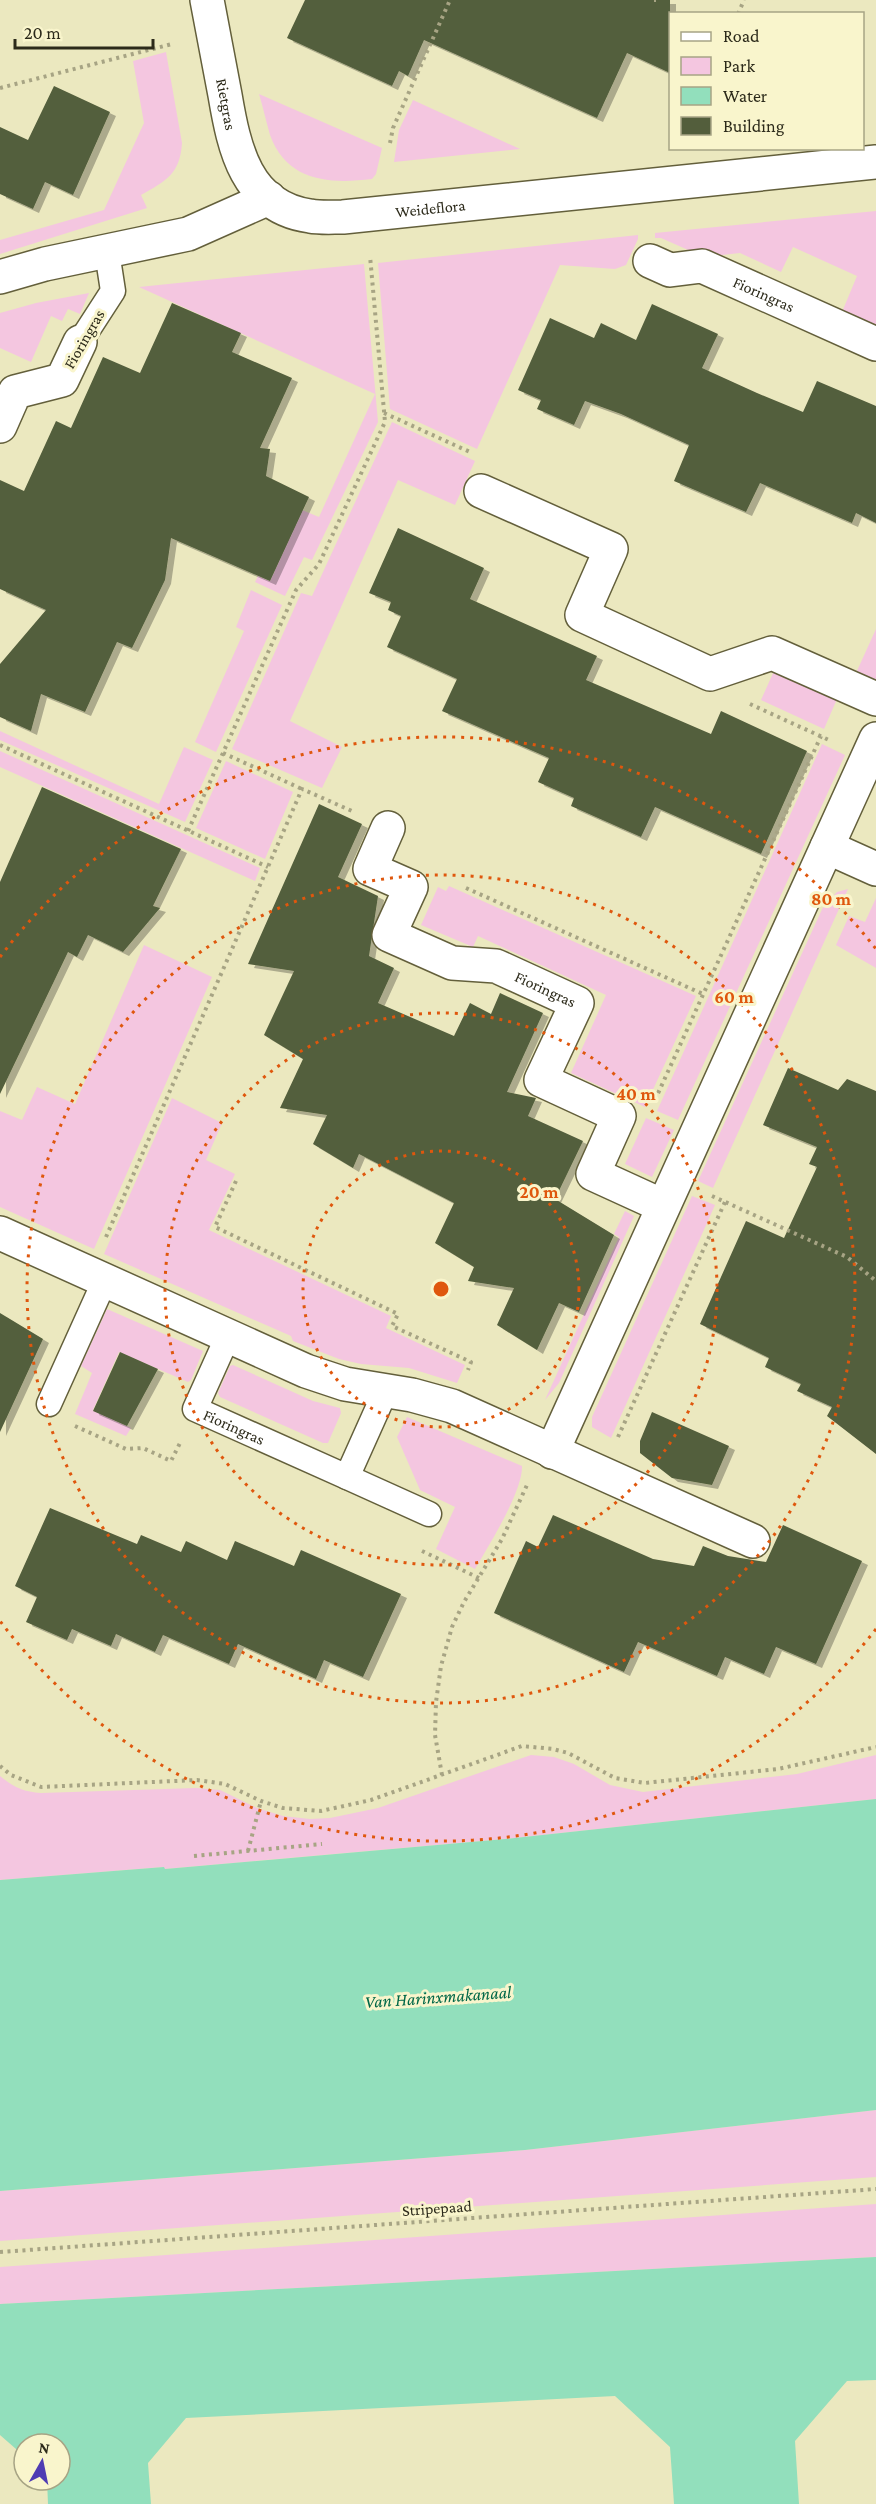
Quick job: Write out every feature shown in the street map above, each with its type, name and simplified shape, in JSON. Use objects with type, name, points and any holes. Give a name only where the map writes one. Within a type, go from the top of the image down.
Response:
[{"type":"street","name":"Rietgras","points":[[207,0],[231,135],[243,168],[253,183],[268,198]]},
{"type":"street","name":"Weideflora","points":[[268,198],[289,211],[310,216],[343,217],[876,162]]},
{"type":"street","points":[[0,277],[45,264],[188,234],[268,198]]},
{"type":"street","name":"Fioringras","points":[[650,261],[670,270],[702,266],[876,344]]},
{"type":"street","name":"Fioringras","points":[[0,426],[15,392],[62,380],[80,342]]},
{"type":"street","points":[[481,491],[611,549],[582,615],[710,674],[772,652],[876,699]]},
{"type":"street","points":[[548,1449],[669,1192],[876,739]]},
{"type":"street","name":"Fioringras","points":[[388,828],[370,869],[411,887],[389,935],[452,963],[496,966],[577,1003],[541,1080],[620,1116],[593,1174],[669,1192]]},
{"type":"street","points":[[827,847],[876,868]]},
{"type":"street","points":[[0,1233],[315,1374],[345,1384],[386,1390],[445,1404],[753,1541]]},
{"type":"lane","name":"Fioringras","points":[[80,342],[113,291],[107,252]]},
{"type":"lane","points":[[49,1404],[97,1277]]},
{"type":"lane","name":"Fioringras","points":[[228,1336],[195,1409],[429,1514]]},
{"type":"lane","points":[[347,1477],[386,1390]]},
{"type":"path","points":[[390,143],[393,128],[450,0]]},
{"type":"path","points":[[0,88],[172,44]]},
{"type":"path","points":[[188,831],[296,590],[319,564],[385,422],[370,256]]},
{"type":"path","points":[[384,413],[494,463],[481,491]]},
{"type":"path","points":[[710,674],[716,689],[835,742]]},
{"type":"path","points":[[654,1102],[821,736]]},
{"type":"path","points":[[0,745],[268,867]]},
{"type":"path","points":[[223,753],[388,828]]},
{"type":"path","points":[[97,1277],[302,789]]},
{"type":"path","points":[[466,888],[703,994]]},
{"type":"path","points":[[236,1181],[215,1227],[398,1314],[392,1326],[471,1362],[465,1377]]},
{"type":"path","points":[[669,1192],[725,1202],[847,1257],[876,1281]]},
{"type":"path","points":[[602,1474],[725,1202]]},
{"type":"path","points":[[49,1404],[45,1413],[126,1449],[143,1448],[171,1461],[195,1409]]},
{"type":"path","points":[[442,1775],[435,1735],[436,1702],[441,1666],[452,1627],[548,1449]]},
{"type":"path","points":[[0,1766],[11,1776],[41,1786],[197,1780],[225,1784],[282,1808],[321,1811],[371,1800],[522,1746],[553,1749],[568,1754],[615,1778],[645,1783],[777,1769],[876,1747]]},
{"type":"path","points":[[248,1851],[261,1801]]},
{"type":"path","points":[[194,1856],[322,1844]]},
{"type":"path","name":"Stripepaad","points":[[0,2252],[876,2188]]},
{"type":"green space","points":[[166,52],[182,143],[181,154],[170,175],[141,195],[147,208],[0,254],[0,240],[104,210],[144,123],[133,61]]},
{"type":"green space","points":[[259,94],[382,148],[376,174],[372,179],[341,181],[326,180],[299,171],[278,151],[270,135]]},
{"type":"green space","points":[[413,100],[520,149],[394,162],[399,130]]},
{"type":"green space","points":[[876,211],[876,327],[842,312],[857,276],[793,247],[781,272],[740,253],[704,257],[661,238],[655,238],[655,233]]},
{"type":"green space","points":[[638,235],[626,265],[615,269],[560,265],[477,449],[390,409],[378,263]]},
{"type":"green space","points":[[364,264],[378,422],[312,560],[304,557],[285,596],[255,582],[258,576],[270,581],[302,510],[319,517],[375,394],[139,287]]},
{"type":"green space","points":[[89,293],[80,314],[68,309],[62,321],[51,316],[31,362],[0,348],[0,313],[36,303]]},
{"type":"green space","points":[[392,422],[475,461],[455,505],[398,480],[290,721],[342,747],[322,788],[232,749],[301,593],[312,596]]},
{"type":"green space","points":[[251,590],[282,605],[216,752],[195,742],[244,631],[236,627]]},
{"type":"green space","points":[[876,629],[876,682],[856,673]]},
{"type":"green space","points":[[774,671],[837,699],[824,729],[761,700]]},
{"type":"green space","points":[[0,731],[159,804],[184,747],[213,760],[185,822],[0,740]]},
{"type":"green space","points":[[822,744],[845,755],[678,1120],[657,1111]]},
{"type":"green space","points":[[0,751],[260,868],[255,881],[0,767]]},
{"type":"green space","points":[[226,761],[293,792],[265,859],[196,828]]},
{"type":"green space","points":[[449,886],[696,996],[645,1107],[571,1073],[606,995],[478,936],[473,947],[421,925],[438,887],[446,891]]},
{"type":"green space","points":[[848,889],[713,1188],[698,1181],[824,905],[837,892]]},
{"type":"green space","points":[[876,898],[876,968],[836,945],[849,916],[865,922]]},
{"type":"green space","points":[[144,945],[212,977],[94,1249],[0,1207],[0,1111],[22,1120],[37,1087],[75,1104]]},
{"type":"green space","points":[[172,1098],[222,1123],[206,1160],[235,1174],[209,1230],[391,1316],[386,1328],[465,1365],[457,1383],[409,1368],[361,1364],[339,1359],[293,1341],[291,1336],[104,1254]]},
{"type":"green space","points":[[646,1118],[674,1130],[652,1177],[625,1164]]},
{"type":"green space","points":[[692,1196],[715,1205],[611,1438],[592,1427],[592,1417]]},
{"type":"green space","points":[[625,1211],[634,1216],[559,1383],[545,1400],[619,1237],[614,1234]]},
{"type":"green space","points":[[107,1309],[203,1351],[191,1380],[188,1382],[119,1352],[93,1410],[131,1428],[126,1436],[75,1414],[92,1373],[81,1366]]},
{"type":"green space","points":[[233,1365],[313,1401],[340,1408],[341,1413],[328,1443],[323,1443],[220,1397],[218,1393],[230,1366]]},
{"type":"green space","points":[[407,1417],[522,1466],[521,1477],[511,1503],[475,1569],[436,1549],[455,1507],[420,1490],[397,1437]]},
{"type":"green space","points":[[531,1755],[554,1757],[574,1764],[610,1785],[643,1792],[797,1774],[876,1755],[876,1799],[505,1839],[164,1869],[163,1867],[0,1880],[0,1776],[19,1788],[41,1793],[196,1788],[220,1790],[257,1808],[283,1816],[310,1819],[330,1818],[378,1808]]},
{"type":"green space","points":[[876,2110],[876,2177],[0,2241],[0,2191],[525,2150]]},
{"type":"green space","points":[[876,2204],[876,2257],[0,2304],[0,2267]]},
{"type":"water","name":"Van Harinxmakanaal","points":[[876,1799],[876,2110],[525,2150],[0,2191],[0,1880],[164,1867],[165,1869],[505,1839]]},
{"type":"water","points":[[876,2257],[876,2380],[847,2381],[795,2441],[799,2504],[674,2504],[670,2447],[615,2396],[186,2418],[148,2463],[151,2504],[48,2504],[48,2492],[72,2492],[72,2432],[12,2432],[12,2446],[0,2435],[0,2304]]},
{"type":"building","points":[[305,0],[670,0],[669,73],[627,53],[597,118],[424,40],[408,76],[399,71],[392,86],[287,38]]},
{"type":"building","points":[[54,86],[110,112],[73,195],[45,182],[33,209],[0,194],[0,127],[28,140]]},
{"type":"building","points":[[172,303],[241,333],[232,352],[292,378],[260,448],[270,449],[266,476],[309,497],[270,581],[171,538],[165,580],[132,648],[117,642],[85,712],[41,694],[31,731],[0,717],[0,664],[46,610],[0,589],[0,480],[24,491],[56,421],[71,428],[103,357],[140,373]]},
{"type":"building","points":[[652,304],[718,334],[702,368],[803,412],[817,381],[876,406],[876,523],[856,513],[852,523],[760,483],[746,512],[674,481],[689,445],[621,414],[585,401],[574,425],[537,409],[541,400],[518,390],[550,318],[594,338],[601,323],[636,340]]},
{"type":"building","points":[[398,528],[484,568],[470,599],[597,656],[586,680],[711,734],[721,711],[807,751],[761,854],[655,807],[641,837],[571,806],[574,798],[538,782],[549,758],[442,711],[457,679],[387,647],[401,616],[388,610],[391,602],[369,593]]},
{"type":"building","points":[[42,787],[181,849],[153,906],[160,908],[123,952],[88,935],[77,957],[68,952],[0,1094],[0,882]]},
{"type":"building","points":[[319,804],[362,824],[338,877],[378,896],[369,956],[394,968],[378,1003],[454,1036],[470,1003],[491,1014],[500,993],[543,1013],[507,1092],[536,1098],[528,1116],[583,1141],[555,1199],[614,1235],[579,1312],[559,1303],[537,1350],[497,1325],[514,1288],[468,1281],[474,1267],[435,1243],[454,1203],[359,1154],[353,1168],[313,1144],[327,1115],[280,1108],[303,1059],[264,1035],[294,971],[248,964]]},
{"type":"building","points":[[788,1068],[838,1090],[847,1079],[876,1091],[876,1454],[827,1416],[832,1407],[797,1391],[801,1384],[765,1367],[769,1358],[700,1324],[746,1221],[784,1238],[817,1167],[809,1164],[817,1147],[763,1125]]},
{"type":"building","points":[[0,1313],[43,1339],[0,1432]]},
{"type":"building","points":[[120,1352],[158,1369],[127,1426],[93,1411]]},
{"type":"building","points":[[652,1412],[729,1446],[712,1485],[672,1478],[640,1453],[640,1441]]},
{"type":"building","points":[[50,1508],[137,1544],[141,1535],[181,1552],[186,1541],[227,1560],[235,1541],[294,1566],[301,1550],[401,1594],[363,1677],[324,1660],[316,1679],[238,1644],[229,1664],[163,1635],[155,1652],[116,1634],[111,1646],[72,1629],[67,1640],[26,1622],[37,1597],[15,1586]]},
{"type":"building","points":[[553,1515],[653,1559],[694,1566],[703,1546],[728,1556],[766,1562],[783,1525],[862,1561],[816,1664],[776,1647],[764,1674],[725,1657],[717,1676],[638,1642],[624,1672],[494,1613],[526,1541],[538,1547]]}]
